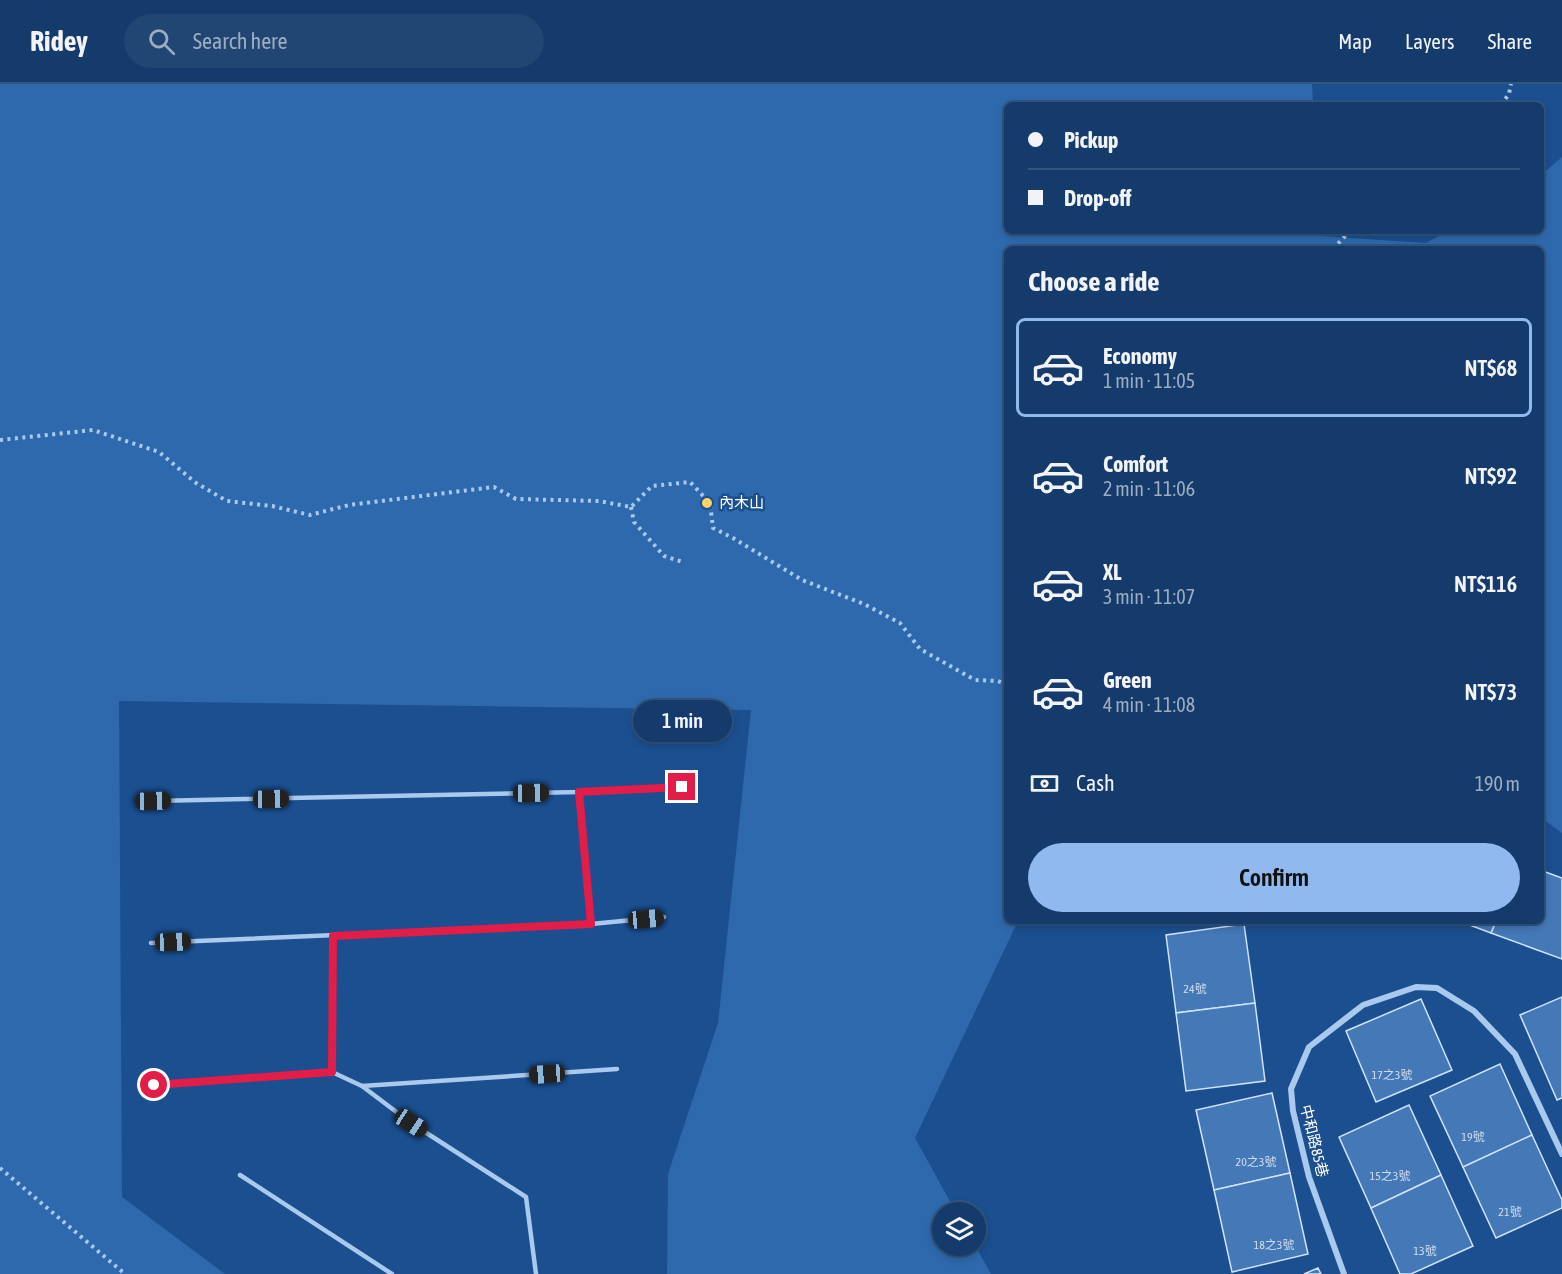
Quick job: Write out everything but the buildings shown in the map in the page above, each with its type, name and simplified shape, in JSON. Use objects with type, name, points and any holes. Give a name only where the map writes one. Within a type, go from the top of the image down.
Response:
[{"type":"street","name":"中和路85巷","points":[[1344,1274],[1309,1177],[1293,1111],[1291,1089],[1309,1047],[1363,1005],[1416,987],[1437,988],[1474,1011],[1515,1054],[1562,1154]]},
{"type":"lane","points":[[153,801],[579,792],[682,787]]},
{"type":"lane","points":[[579,792],[591,924]]},
{"type":"lane","points":[[151,943],[591,924],[664,917]]},
{"type":"lane","points":[[332,1072],[333,936]]},
{"type":"lane","points":[[362,1086],[617,1069]]},
{"type":"lane","points":[[154,1085],[332,1072],[362,1086],[411,1123],[526,1197],[536,1274]]},
{"type":"lane","points":[[240,1175],[392,1274]]},
{"type":"path","points":[[1503,102],[1509,94],[1511,84]]},
{"type":"path","points":[[1336,246],[1348,234]]},
{"type":"path","points":[[0,440],[93,430],[159,452],[195,483],[227,501],[272,506],[310,515],[349,506],[494,487],[516,499],[599,501],[631,507]]},
{"type":"path","points":[[631,507],[652,486],[690,482],[710,502],[713,528],[802,580],[864,604],[900,623],[920,650],[975,680],[1004,683]]},
{"type":"path","points":[[631,507],[634,522],[664,556],[683,562]]},
{"type":"path","points":[[0,1168],[125,1274]]},
{"type":"shaded area","points":[[0,84],[1312,84],[1313,102],[1004,102],[1004,234],[1320,234],[1320,236],[1426,243],[1442,234],[1544,234],[1544,172],[1562,157],[1562,833],[1544,820],[1544,246],[1004,246],[1004,924],[1017,924],[915,1138],[950,1202],[932,1202],[932,1256],[981,1256],[991,1274],[667,1274],[668,1174],[718,1023],[751,710],[119,701],[122,1197],[225,1274],[0,1274]]},
{"type":"place","name":"內木山","points":[[707,503]]},
{"type":"route","points":[[154,1085],[332,1072],[333,936],[591,924],[579,792],[682,787]]}]
